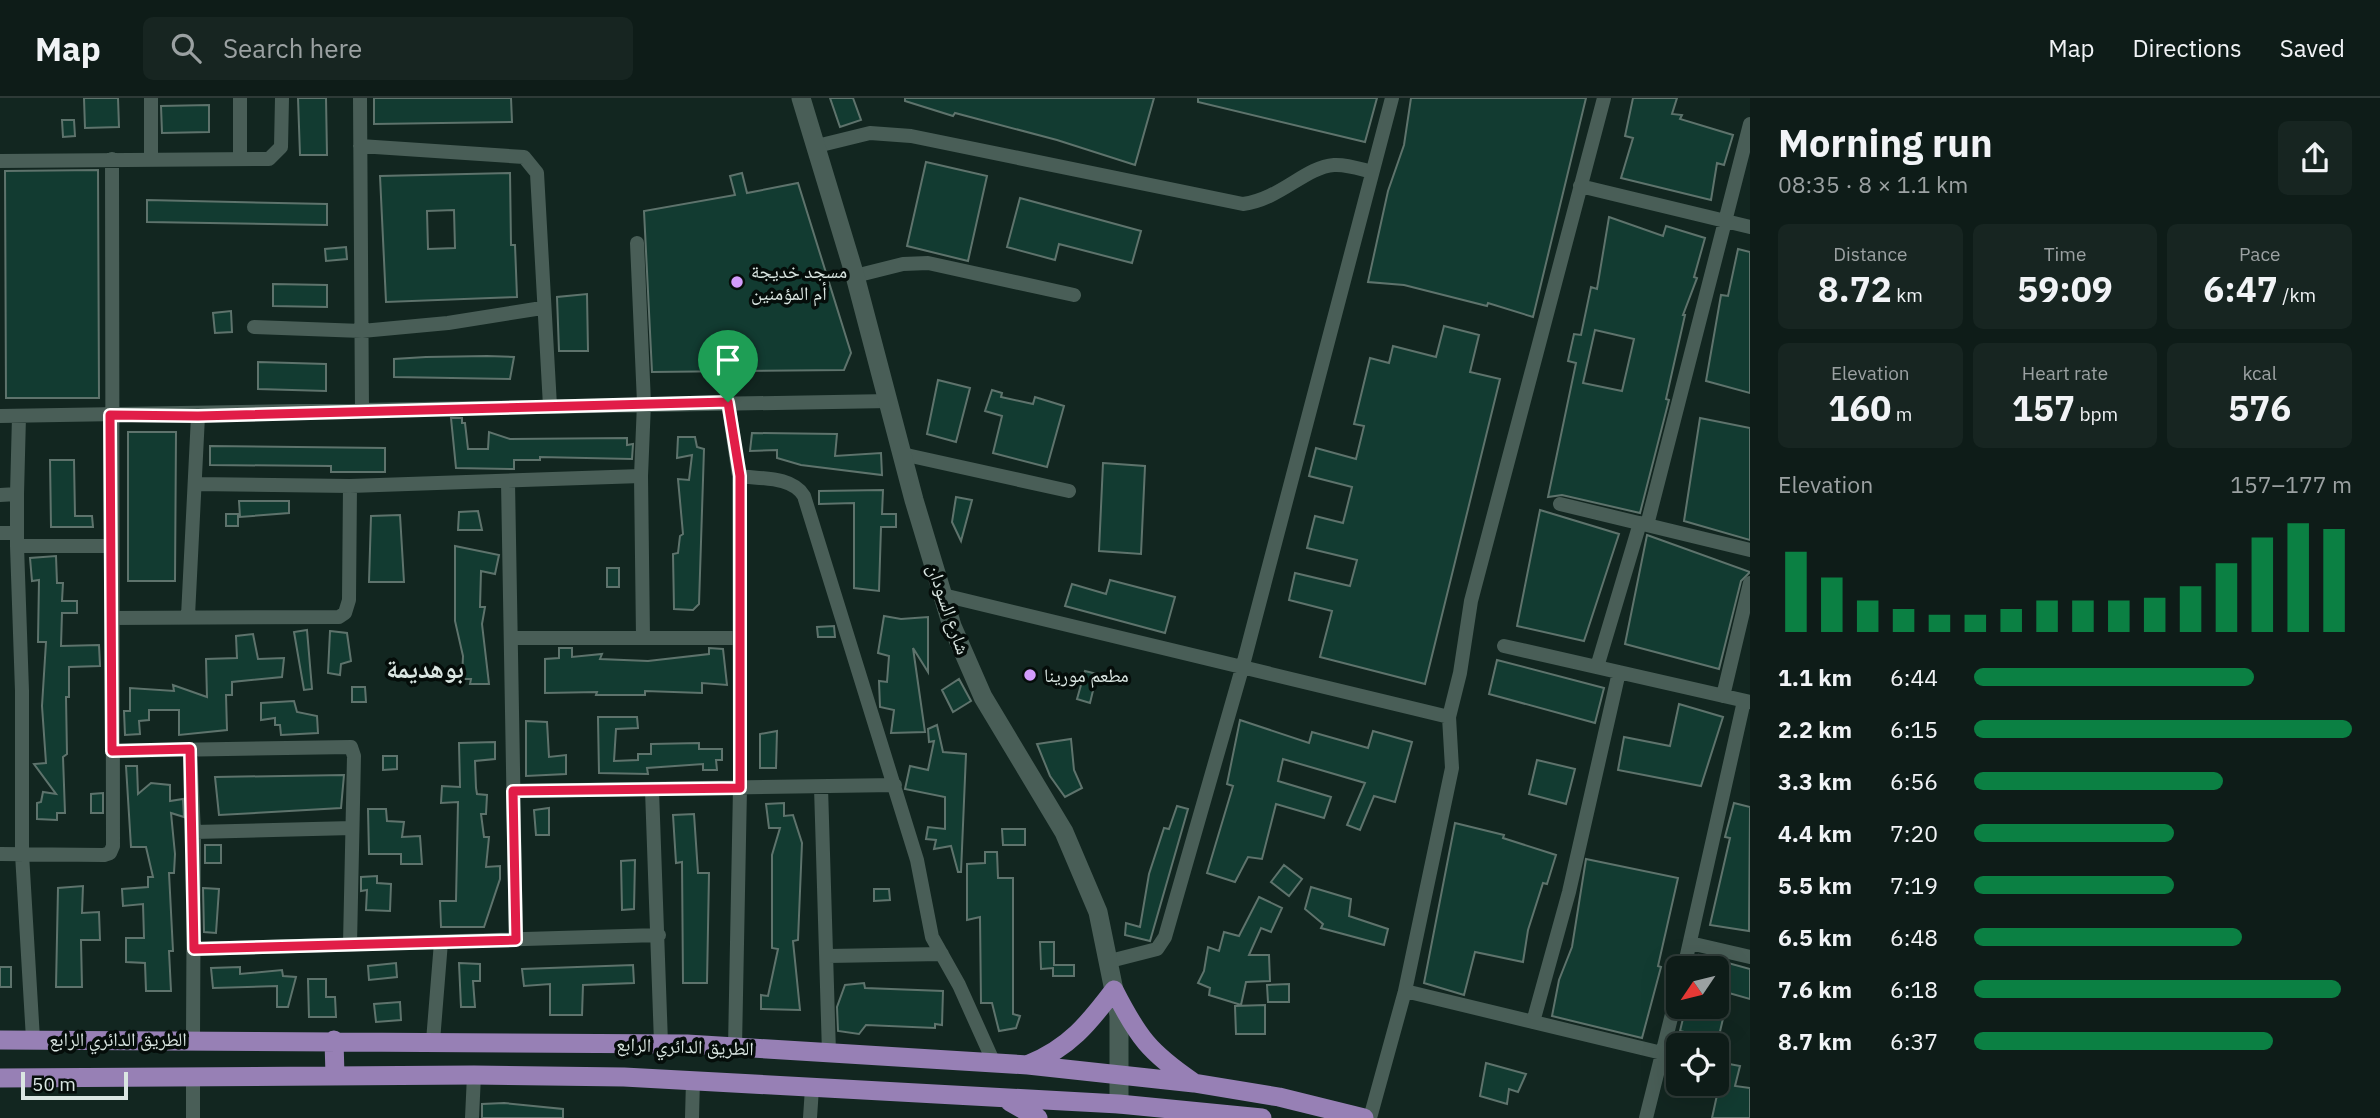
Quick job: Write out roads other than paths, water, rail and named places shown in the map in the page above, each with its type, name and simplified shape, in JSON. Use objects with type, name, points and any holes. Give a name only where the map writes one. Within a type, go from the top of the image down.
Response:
[{"type":"main road","name":"شارع السودان","points":[[801,98],[855,276],[943,596],[970,670],[1064,832],[1090,888],[1110,961],[1119,1025],[1119,1104]]},
{"type":"main road","points":[[1028,1065],[1048,1057],[1082,1033],[1114,990],[1143,1042],[1158,1059],[1194,1083]]},
{"type":"main road","name":"الطريق الدائري الرابع","points":[[0,1040],[661,1043],[735,1047],[1028,1065],[1194,1083],[1279,1097],[1364,1118]]},
{"type":"main road","points":[[334,1040],[335,1076]]},
{"type":"main road","name":"الطريق الدائري الرابع","points":[[0,1078],[474,1075],[693,1080],[1119,1104],[1218,1116],[1262,1118]]},
{"type":"main road","points":[[1006,1099],[1038,1118]]},
{"type":"street","points":[[151,98],[151,158]]},
{"type":"street","points":[[240,98],[240,157]]},
{"type":"street","points":[[0,161],[240,157],[270,159],[281,147],[282,98]]},
{"type":"street","points":[[360,98],[362,411]]},
{"type":"street","points":[[1110,961],[1157,949],[1165,937],[1243,665],[1392,98]]},
{"type":"street","points":[[1370,1118],[1405,991],[1452,768],[1449,717],[1460,673],[1471,601],[1604,98]]},
{"type":"street","points":[[1597,667],[1643,524],[1750,124]]},
{"type":"street","points":[[817,146],[870,133],[911,136],[1243,204],[1260,202],[1279,194],[1319,168],[1332,165],[1372,172]]},
{"type":"street","points":[[360,146],[524,158],[537,173],[542,307],[550,406]]},
{"type":"street","points":[[0,854],[110,853],[113,846],[110,415],[112,159]]},
{"type":"street","points":[[1580,186],[1750,227]]},
{"type":"street","points":[[637,243],[644,403],[641,476],[643,637]]},
{"type":"street","points":[[855,276],[903,264],[928,263],[1074,295]]},
{"type":"street","points":[[254,327],[362,331],[448,323],[542,307]]},
{"type":"street","points":[[0,416],[198,416],[644,403],[890,401]]},
{"type":"street","points":[[728,402],[740,476],[740,788],[735,1047]]},
{"type":"street","points":[[19,416],[17,539],[22,691],[22,854],[33,1039]]},
{"type":"street","points":[[188,616],[198,416]]},
{"type":"street","points":[[902,454],[1069,491]]},
{"type":"street","points":[[195,484],[350,486],[641,476]]},
{"type":"street","points":[[740,476],[788,482],[799,486],[804,496],[895,785],[923,885],[928,920],[994,1063]]},
{"type":"street","points":[[508,482],[516,940]]},
{"type":"street","points":[[112,618],[339,617],[345,613],[349,600],[350,486]]},
{"type":"street","points":[[0,495],[18,494]]},
{"type":"street","points":[[1560,504],[1750,550]]},
{"type":"street","points":[[0,533],[17,539],[112,546]]},
{"type":"street","points":[[1723,696],[1750,583]]},
{"type":"street","points":[[943,596],[1243,665],[1449,717]]},
{"type":"street","points":[[512,638],[739,638]]},
{"type":"street","points":[[1504,646],[1747,702],[1687,956]]},
{"type":"street","points":[[1534,1022],[1569,892],[1619,672]]},
{"type":"street","points":[[112,751],[351,747],[354,756],[350,944]]},
{"type":"street","points":[[190,749],[194,832],[193,1039]]},
{"type":"street","points":[[513,791],[895,785]]},
{"type":"street","points":[[821,787],[829,1054]]},
{"type":"street","points":[[652,790],[661,1043]]},
{"type":"street","points":[[194,832],[352,828]]},
{"type":"street","points":[[194,949],[659,935]]},
{"type":"street","points":[[433,1041],[441,942]]},
{"type":"street","points":[[1690,943],[1750,957]]},
{"type":"street","points":[[828,956],[942,954]]},
{"type":"street","points":[[1405,991],[1662,1053]]},
{"type":"street","points":[[1646,1118],[1671,1019]]},
{"type":"street","points":[[472,1118],[474,1075]]},
{"type":"street","points":[[193,1076],[193,1118]]},
{"type":"street","points":[[692,1118],[693,1080]]},
{"type":"street","points":[[810,1118],[812,1088]]},
{"type":"place","name":"مسجد خديجة أم المؤمنين","points":[[737,282]]},
{"type":"place","name":"مطعم مورينا","points":[[1030,675]]},
{"type":"district","name":"بوهديمة","points":[[425,669]]}]
